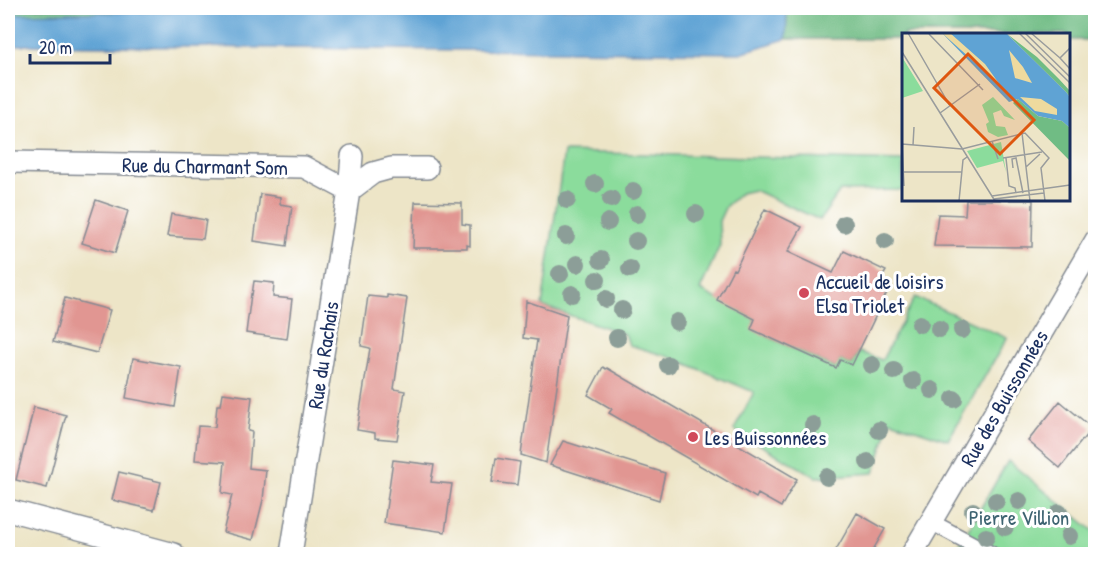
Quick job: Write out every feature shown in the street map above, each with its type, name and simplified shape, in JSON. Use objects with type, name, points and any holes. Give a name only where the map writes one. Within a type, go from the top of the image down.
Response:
[{"type":"street","name":"Rue du Rachais","points":[[291,555],[349,191],[352,156]]},
{"type":"street","name":"Rue du Charmant Som","points":[[8,162],[304,167],[349,191]]},
{"type":"street","points":[[349,191],[373,173],[391,168],[427,168]]},
{"type":"street","name":"Rue des Buissonnées","points":[[912,555],[1095,240]]},
{"type":"street","points":[[8,510],[174,555]]},
{"type":"street","points":[[931,522],[992,555]]},
{"type":"green space","points":[[8,8],[403,8],[8,14]]},
{"type":"green space","points":[[787,8],[1095,8],[1095,40],[1070,40],[1070,33],[902,33],[902,39],[786,39]]},
{"type":"green space","points":[[564,152],[902,161],[902,190],[840,191],[820,220],[754,190],[741,193],[726,206],[719,221],[720,245],[700,290],[755,319],[752,329],[835,368],[840,360],[852,365],[859,352],[882,360],[915,297],[1007,338],[948,440],[891,421],[874,473],[816,477],[734,430],[754,392],[673,358],[629,345],[625,334],[542,306]]},
{"type":"green space","name":"Pierre Villion","points":[[1008,461],[1095,532],[1095,554],[954,554]]},
{"type":"water","points":[[403,8],[787,8],[786,39],[740,53],[8,45],[8,14]]},
{"type":"building","points":[[260,194],[280,197],[280,204],[292,206],[287,246],[254,241]]},
{"type":"building","points":[[96,200],[128,211],[115,253],[82,243]]},
{"type":"building","points":[[966,201],[1033,201],[1032,247],[934,246],[938,214],[965,215]]},
{"type":"building","points":[[415,202],[462,203],[462,224],[470,225],[470,246],[467,245],[467,248],[413,248]]},
{"type":"building","name":"Accueil de loisirs Elsa Triolet","points":[[765,209],[802,227],[788,252],[833,273],[844,251],[886,271],[880,281],[890,286],[852,365],[840,360],[836,368],[751,329],[755,319],[717,300],[733,269],[735,270]]},
{"type":"building","points":[[171,214],[206,220],[203,239],[167,236]]},
{"type":"building","points":[[254,281],[274,283],[273,297],[292,299],[287,339],[246,333]]},
{"type":"building","points":[[387,295],[407,298],[394,389],[405,391],[397,440],[375,438],[375,433],[357,430],[370,348],[361,346],[368,296],[387,298]]},
{"type":"building","points":[[65,298],[110,310],[97,353],[53,342]]},
{"type":"building","points":[[526,301],[567,315],[546,463],[521,455],[537,340],[523,338]]},
{"type":"building","points":[[133,358],[181,367],[175,407],[126,398]]},
{"type":"building","name":"Les Buissonnées","points":[[603,367],[797,479],[781,507],[758,494],[756,498],[609,413],[612,409],[588,395]]},
{"type":"building","points":[[223,393],[252,397],[248,431],[252,432],[249,468],[266,470],[263,500],[253,540],[223,532],[232,495],[222,493],[225,462],[195,460],[198,426],[215,427],[217,405],[221,405]]},
{"type":"building","points":[[1060,401],[1092,428],[1060,468],[1028,441]]},
{"type":"building","points":[[34,407],[66,415],[47,488],[16,480]]},
{"type":"building","points":[[563,441],[665,473],[659,500],[550,465]]},
{"type":"building","points":[[496,458],[520,462],[517,485],[492,482]]},
{"type":"building","points":[[393,460],[434,465],[431,482],[452,484],[445,532],[384,523]]},
{"type":"building","points":[[119,472],[161,482],[154,510],[112,500]]},
{"type":"building","points":[[857,513],[885,529],[870,555],[833,555]]},
{"type":"place","name":"Accueil de loisirs Elsa Triolet","points":[[804,293]]},
{"type":"place","name":"Les Buissonnées","points":[[693,437]]}]
